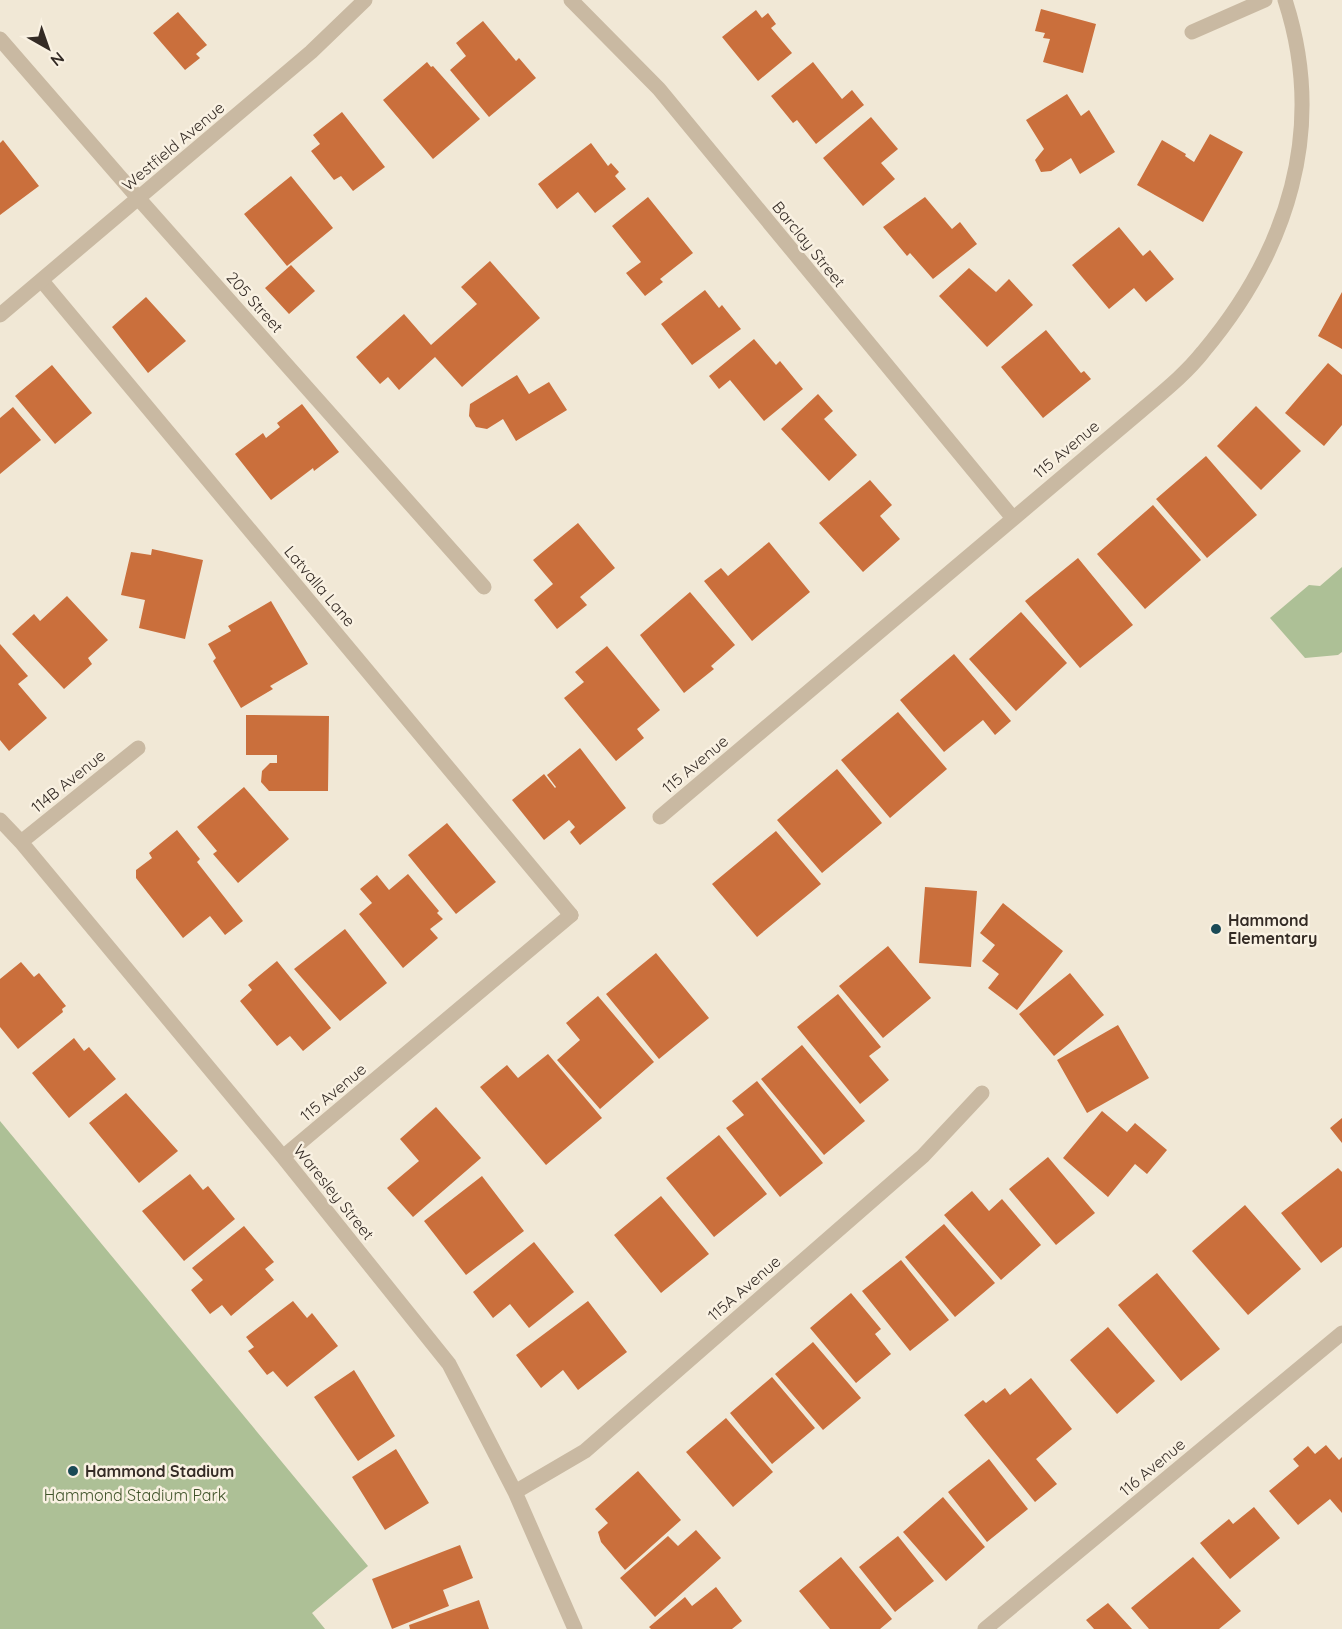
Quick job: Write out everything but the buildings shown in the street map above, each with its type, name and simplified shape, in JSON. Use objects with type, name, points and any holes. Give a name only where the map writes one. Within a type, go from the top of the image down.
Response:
[{"type":"street","name":"Westfield Avenue","points":[[0,315],[311,52],[365,0]]},
{"type":"street","name":"Barclay Street","points":[[571,0],[659,89],[1012,518]]},
{"type":"street","points":[[1192,32],[1265,0]]},
{"type":"street","name":"115 Avenue","points":[[660,817],[1167,388],[1203,353],[1227,321],[1273,243],[1288,205],[1297,172],[1302,70],[1285,0]]},
{"type":"street","name":"205 Street","points":[[0,39],[484,587]]},
{"type":"street","name":"Latvalla Lane","points":[[42,280],[571,915]]},
{"type":"street","name":"114B Avenue","points":[[21,842],[138,748]]},
{"type":"street","name":"Waresley Street","points":[[0,820],[21,842],[283,1157],[450,1364],[515,1492],[575,1629]]},
{"type":"street","name":"115 Avenue","points":[[283,1157],[571,915]]},
{"type":"street","name":"115A Avenue","points":[[515,1492],[585,1451],[923,1156],[982,1093]]},
{"type":"street","name":"116 Avenue","points":[[985,1629],[1342,1333]]},
{"type":"green space","points":[[1342,567],[1342,652],[1338,655],[1305,658],[1270,618],[1309,585],[1320,586]]},
{"type":"green space","name":"Hammond Stadium Park","points":[[0,1121],[368,1566],[312,1613],[325,1629],[0,1629]]},
{"type":"place","name":"Hammond Elementary","points":[[1216,929]]},
{"type":"place","name":"Hammond Stadium","points":[[73,1471]]}]
